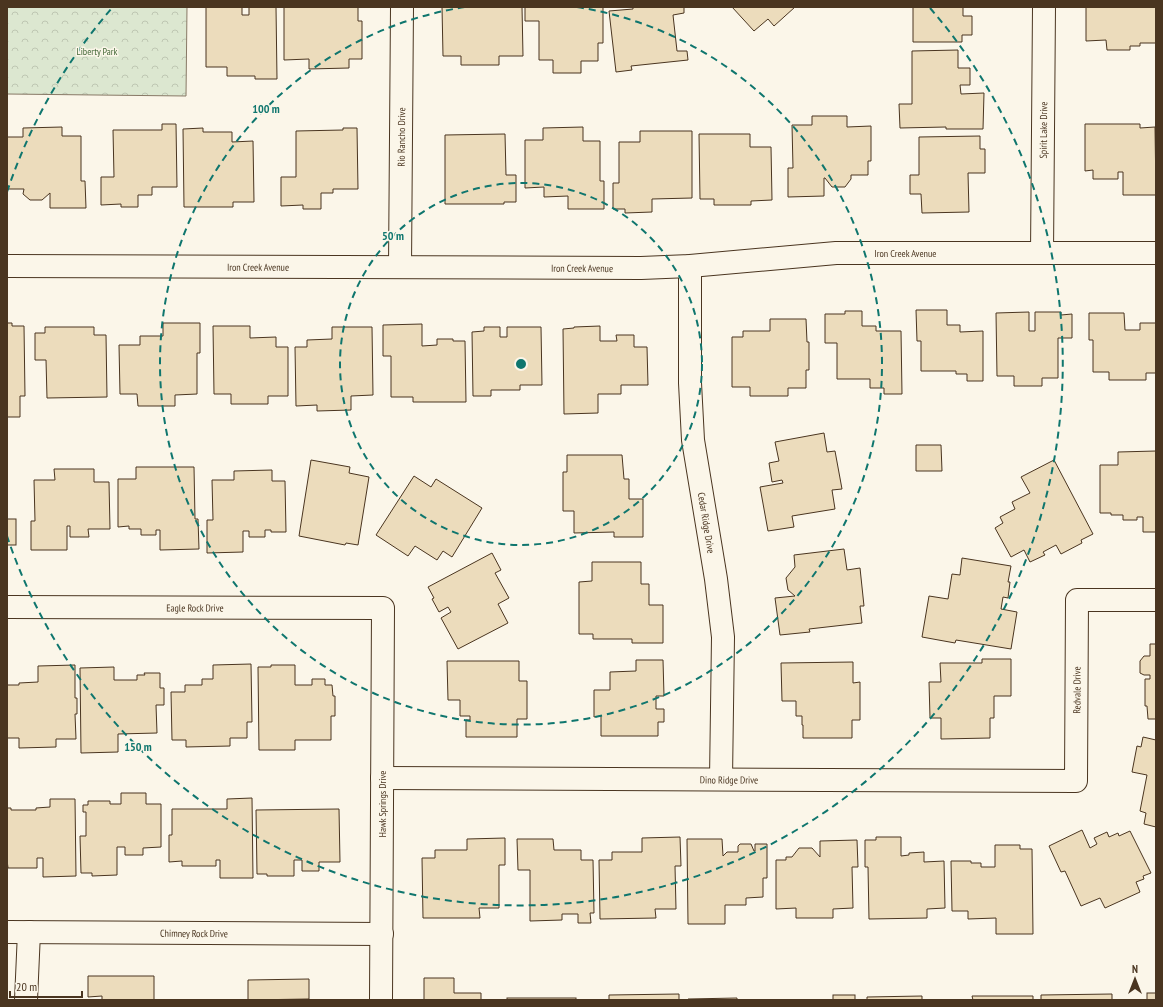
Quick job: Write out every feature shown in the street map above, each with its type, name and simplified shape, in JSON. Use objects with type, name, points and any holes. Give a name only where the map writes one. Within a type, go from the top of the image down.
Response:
[{"type":"street","name":"Rio Rancho Drive","points":[[400,267],[402,7]]},
{"type":"street","name":"Spirit Lake Drive","points":[[1042,253],[1044,7]]},
{"type":"street","name":"Iron Creek Avenue","points":[[7,266],[641,268],[690,266],[836,253],[1156,253]]},
{"type":"street","name":"Cedar Ridge Drive","points":[[690,266],[690,383],[693,440],[716,579],[723,637],[721,779]]},
{"type":"street","name":"Redvale Drive","points":[[1076,781],[1077,600],[1156,600]]},
{"type":"street","name":"Eagle Rock Drive","points":[[7,607],[383,608]]},
{"type":"street","name":"Hawk Springs Drive","points":[[381,1000],[383,608]]},
{"type":"street","name":"Dino Ridge Drive","points":[[382,778],[1076,781]]},
{"type":"street","name":"Chimney Rock Drive","points":[[7,932],[382,934]]},
{"type":"street","points":[[26,1000],[29,932]]},
{"type":"green space","name":"Liberty Park","points":[[7,7],[187,7],[186,96],[7,94]]},
{"type":"building","points":[[206,7],[242,7],[242,15],[249,15],[249,7],[276,7],[277,79],[255,79],[255,76],[227,76],[227,67],[206,67]]},
{"type":"building","points":[[284,7],[358,7],[358,21],[362,21],[362,59],[349,59],[349,68],[309,69],[309,59],[284,60]]},
{"type":"building","points":[[442,7],[522,7],[523,56],[499,56],[499,65],[461,65],[461,56],[443,56]]},
{"type":"building","points":[[525,7],[603,7],[603,43],[598,43],[598,61],[581,61],[581,73],[553,73],[553,60],[539,60],[539,21],[525,21]]},
{"type":"building","points":[[633,7],[684,7],[684,13],[673,15],[677,51],[687,51],[688,60],[631,66],[632,70],[616,72],[609,11],[633,9]]},
{"type":"building","points":[[732,7],[795,7],[774,26],[768,19],[754,31]]},
{"type":"building","points":[[913,7],[963,7],[963,16],[972,16],[972,35],[962,35],[962,42],[913,42]]},
{"type":"building","points":[[1086,7],[1156,7],[1156,43],[1140,43],[1140,46],[1130,46],[1130,50],[1107,50],[1106,40],[1086,41]]},
{"type":"building","points":[[958,50],[958,68],[970,68],[970,85],[960,85],[961,94],[984,93],[983,129],[946,129],[946,127],[900,128],[899,104],[912,104],[912,51]]},
{"type":"building","points":[[812,116],[847,116],[847,127],[871,126],[871,161],[868,161],[868,175],[851,175],[851,179],[845,187],[832,187],[824,178],[824,196],[788,197],[788,168],[793,168],[792,125],[812,125]]},
{"type":"building","points":[[162,124],[176,124],[177,187],[152,187],[152,195],[138,195],[138,207],[121,207],[121,204],[101,205],[101,177],[114,177],[113,130],[162,130]]},
{"type":"building","points":[[1085,124],[1140,124],[1140,128],[1155,127],[1156,195],[1123,195],[1123,172],[1118,172],[1118,179],[1093,179],[1093,170],[1085,171]]},
{"type":"building","points":[[62,127],[62,136],[81,136],[81,181],[85,181],[86,208],[50,208],[50,193],[42,200],[30,200],[23,194],[24,189],[7,189],[7,137],[23,137],[23,128]]},
{"type":"building","points":[[583,127],[583,141],[600,141],[600,181],[604,181],[604,209],[568,209],[568,196],[544,197],[544,187],[525,188],[525,140],[543,140],[543,128]]},
{"type":"building","points":[[203,128],[203,132],[232,132],[232,142],[253,141],[254,202],[233,202],[233,207],[184,207],[183,129]]},
{"type":"building","points":[[343,128],[357,128],[358,189],[333,189],[333,193],[321,193],[321,209],[303,209],[303,205],[281,206],[281,177],[296,177],[296,131],[343,130]]},
{"type":"building","points":[[640,131],[692,131],[692,198],[652,199],[652,212],[625,213],[625,209],[613,209],[613,183],[619,183],[619,142],[640,142]]},
{"type":"building","points":[[505,134],[506,175],[516,175],[516,202],[504,202],[504,204],[445,204],[445,135]]},
{"type":"building","points":[[699,134],[750,134],[750,147],[771,147],[772,200],[751,201],[751,205],[714,205],[714,199],[700,199]]},
{"type":"building","points":[[980,136],[980,149],[985,149],[985,173],[968,173],[969,212],[922,213],[921,194],[910,194],[910,175],[919,175],[919,137]]},
{"type":"building","points":[[916,310],[947,310],[947,325],[960,325],[960,332],[983,331],[983,381],[967,381],[967,374],[956,374],[956,371],[921,371],[921,341],[917,341]]},
{"type":"building","points":[[845,311],[862,311],[862,326],[876,326],[876,331],[901,331],[902,394],[884,394],[884,388],[870,388],[870,379],[837,379],[837,343],[825,343],[825,314],[845,314]]},
{"type":"building","points":[[1029,312],[1029,331],[1035,331],[1035,312],[1061,312],[1061,315],[1072,314],[1072,338],[1058,338],[1058,378],[1042,378],[1042,386],[1014,386],[1014,376],[997,376],[996,313]]},
{"type":"building","points":[[1089,313],[1124,313],[1125,330],[1140,330],[1140,323],[1156,323],[1156,373],[1146,373],[1146,380],[1109,380],[1109,372],[1093,372],[1093,340],[1089,340]]},
{"type":"building","points":[[770,319],[806,319],[807,342],[809,342],[809,370],[806,370],[806,388],[788,388],[788,396],[750,396],[750,387],[732,387],[732,337],[743,337],[743,331],[770,331]]},
{"type":"building","points":[[7,323],[12,323],[12,326],[24,326],[25,396],[20,396],[20,417],[7,417]]},
{"type":"building","points":[[163,323],[200,323],[200,353],[197,353],[197,394],[175,395],[175,406],[138,406],[137,394],[120,394],[119,345],[140,345],[140,336],[163,336]]},
{"type":"building","points":[[422,324],[422,346],[437,345],[437,339],[465,341],[466,402],[413,402],[413,397],[391,397],[391,356],[383,356],[383,325]]},
{"type":"building","points":[[213,326],[250,326],[250,338],[276,337],[276,347],[288,347],[288,396],[268,396],[268,404],[231,404],[231,394],[214,394]]},
{"type":"building","points":[[600,326],[600,341],[617,341],[616,335],[634,335],[634,347],[647,347],[648,385],[621,385],[621,394],[598,394],[598,413],[564,414],[563,329]]},
{"type":"building","points":[[45,327],[94,327],[94,335],[106,335],[107,397],[47,398],[46,360],[35,360],[35,333],[45,333]]},
{"type":"building","points":[[332,327],[372,327],[373,395],[351,396],[351,410],[317,411],[317,405],[296,406],[295,347],[307,347],[307,340],[332,339]]},
{"type":"building","points":[[484,327],[500,327],[500,337],[507,337],[507,327],[541,327],[542,385],[520,385],[520,390],[491,390],[491,396],[473,396],[472,332],[484,331]]},
{"type":"building","points":[[824,433],[827,452],[835,451],[842,489],[832,490],[835,509],[792,516],[794,527],[768,531],[760,487],[783,483],[782,480],[772,482],[769,463],[779,461],[775,442]]},
{"type":"building","points":[[916,445],[941,445],[942,471],[916,471]]},
{"type":"building","points":[[1156,451],[1156,532],[1143,532],[1143,517],[1137,517],[1137,520],[1123,520],[1123,515],[1100,513],[1100,465],[1118,465],[1118,452]]},
{"type":"building","points":[[567,455],[622,455],[624,479],[629,479],[629,499],[643,499],[643,537],[614,537],[614,532],[574,533],[574,511],[563,511],[563,472],[567,472]]},
{"type":"building","points":[[311,460],[350,467],[349,473],[369,477],[358,545],[346,543],[345,545],[299,536]]},
{"type":"building","points":[[1054,460],[1093,534],[1081,540],[1082,543],[1061,554],[1056,545],[1043,552],[1045,555],[1030,562],[1024,550],[1011,557],[995,528],[1003,523],[1000,517],[1015,509],[1012,502],[1030,493],[1021,477]]},
{"type":"building","points":[[136,467],[194,467],[195,519],[198,519],[199,549],[160,550],[160,530],[156,530],[156,535],[141,535],[141,529],[129,529],[129,526],[118,527],[118,479],[136,479]]},
{"type":"building","points":[[54,469],[94,469],[94,482],[109,482],[110,529],[88,529],[89,537],[70,537],[70,526],[67,526],[67,550],[31,550],[31,521],[35,521],[34,480],[55,480]]},
{"type":"building","points":[[272,470],[272,481],[285,481],[286,532],[271,532],[271,530],[265,530],[265,537],[249,537],[249,531],[243,531],[243,552],[207,553],[207,520],[213,520],[212,480],[234,480],[234,471]]},
{"type":"building","points":[[414,476],[431,487],[436,479],[482,508],[452,557],[443,551],[437,560],[415,546],[408,556],[376,535]]},
{"type":"building","points":[[7,519],[16,519],[16,545],[7,545]]},
{"type":"building","points":[[844,549],[847,570],[860,568],[864,606],[860,606],[862,623],[809,629],[810,632],[780,635],[775,598],[795,596],[788,590],[786,578],[795,567],[794,555]]},
{"type":"building","points":[[492,553],[501,570],[495,573],[509,598],[498,604],[508,623],[458,649],[441,618],[451,612],[448,607],[439,612],[428,587]]},
{"type":"building","points":[[962,558],[1011,566],[1008,582],[1010,582],[1008,598],[1003,597],[1001,609],[1017,612],[1011,649],[956,640],[955,643],[922,637],[929,596],[948,599],[952,574],[960,575]]},
{"type":"building","points":[[592,562],[641,562],[641,584],[649,584],[649,605],[663,605],[663,643],[632,643],[632,639],[593,639],[593,634],[579,634],[579,582],[592,581]]},
{"type":"building","points":[[1150,644],[1156,644],[1156,719],[1148,719],[1147,706],[1145,706],[1145,679],[1150,679],[1150,675],[1140,673],[1140,661],[1144,656],[1150,656]]},
{"type":"building","points":[[982,659],[1011,659],[1011,696],[994,696],[994,718],[990,718],[990,738],[941,739],[941,718],[930,718],[929,682],[941,682],[940,663],[982,663]]},
{"type":"building","points":[[636,660],[663,660],[664,696],[656,696],[656,709],[664,709],[664,722],[658,722],[658,736],[601,736],[601,716],[594,717],[594,690],[610,690],[610,672],[636,671]]},
{"type":"building","points":[[447,661],[519,661],[519,681],[527,681],[527,719],[517,719],[517,737],[466,737],[466,720],[470,720],[470,716],[460,716],[460,700],[448,700]]},
{"type":"building","points":[[853,662],[853,683],[860,682],[860,720],[852,720],[852,738],[803,738],[802,716],[796,716],[796,701],[782,701],[781,663]]},
{"type":"building","points":[[251,664],[252,722],[247,722],[247,738],[230,738],[230,746],[186,747],[186,740],[172,740],[171,692],[185,692],[185,685],[202,685],[202,679],[213,679],[213,665]]},
{"type":"building","points":[[75,665],[75,698],[77,698],[77,714],[75,714],[76,739],[56,739],[56,747],[19,748],[19,738],[7,738],[7,685],[38,682],[38,666]]},
{"type":"building","points":[[271,665],[295,665],[295,685],[312,685],[312,679],[325,679],[325,685],[332,685],[333,696],[335,696],[335,716],[331,716],[331,740],[295,740],[295,750],[259,750],[258,667],[271,667]]},
{"type":"building","points":[[114,667],[114,680],[137,680],[137,675],[145,675],[144,673],[160,673],[160,688],[164,688],[164,705],[156,705],[157,733],[118,734],[118,752],[81,753],[80,668]]},
{"type":"building","points":[[1143,737],[1156,740],[1156,827],[1144,824],[1146,813],[1140,811],[1147,775],[1132,772],[1137,746],[1141,747]]},
{"type":"building","points":[[121,793],[146,793],[146,804],[161,804],[161,847],[143,848],[143,855],[125,855],[125,847],[117,847],[117,875],[92,876],[92,873],[81,873],[80,836],[86,836],[86,812],[83,812],[83,805],[88,805],[88,801],[110,801],[110,804],[121,804]]},
{"type":"building","points":[[252,798],[253,878],[220,878],[220,860],[216,860],[216,866],[182,866],[182,861],[169,862],[169,835],[172,835],[172,809],[227,809],[227,799]]},
{"type":"building","points":[[50,799],[75,799],[76,876],[43,877],[43,858],[37,858],[37,868],[8,868],[7,808],[11,808],[11,810],[36,810],[36,808],[50,807]]},
{"type":"building","points":[[339,809],[340,862],[319,862],[319,871],[302,871],[302,860],[294,860],[294,876],[267,876],[267,874],[257,874],[256,810]]},
{"type":"building","points":[[1082,830],[1090,848],[1097,844],[1094,838],[1107,832],[1109,837],[1118,833],[1119,836],[1130,831],[1151,873],[1143,876],[1144,879],[1136,882],[1140,892],[1105,908],[1100,898],[1081,906],[1065,871],[1061,872],[1049,846]]},
{"type":"building","points":[[680,837],[681,866],[675,866],[676,909],[655,909],[656,918],[600,919],[599,860],[612,860],[612,852],[642,852],[642,838]]},
{"type":"building","points":[[876,837],[901,837],[901,856],[909,855],[909,853],[924,852],[924,862],[944,861],[945,908],[927,909],[927,918],[869,919],[868,867],[865,867],[865,840],[876,840]]},
{"type":"building","points":[[505,838],[505,865],[499,865],[499,908],[479,908],[480,918],[423,918],[422,858],[435,858],[435,850],[467,850],[467,839]]},
{"type":"building","points":[[517,839],[553,839],[554,850],[581,850],[581,860],[593,860],[594,913],[590,913],[591,923],[578,923],[578,914],[562,914],[562,920],[530,921],[530,870],[518,870]]},
{"type":"building","points":[[687,839],[722,839],[723,856],[727,852],[738,852],[738,846],[740,844],[751,844],[755,851],[755,844],[767,844],[767,878],[763,878],[763,897],[746,898],[746,905],[725,905],[725,924],[688,924]]},
{"type":"building","points":[[857,840],[858,867],[852,867],[853,908],[833,909],[833,918],[796,918],[796,908],[776,909],[776,860],[786,860],[786,857],[792,857],[799,848],[812,848],[820,857],[820,841]]},
{"type":"building","points":[[995,845],[1020,845],[1020,849],[1032,849],[1033,934],[996,934],[996,918],[968,919],[968,911],[952,911],[951,861],[971,861],[971,863],[981,863],[981,867],[995,867]]},
{"type":"building","points":[[88,976],[154,976],[154,1000],[102,1000],[102,996],[88,997]]},
{"type":"building","points":[[424,978],[454,978],[454,993],[481,993],[481,1000],[424,1000]]},
{"type":"building","points":[[309,979],[309,999],[248,1000],[248,980]]},
{"type":"building","points":[[1147,993],[1156,993],[1156,1000],[1147,1000]]},
{"type":"building","points":[[679,994],[679,1000],[609,1000],[609,995]]},
{"type":"building","points":[[1112,994],[1112,1000],[1041,1000],[1041,995]]},
{"type":"building","points":[[833,995],[855,995],[855,1000],[833,1000]]},
{"type":"building","points":[[922,996],[922,1000],[867,1000],[867,997]]},
{"type":"building","points":[[972,996],[1033,996],[1033,1000],[973,1000]]},
{"type":"building","points":[[507,998],[576,998],[576,1000],[507,1000]]},
{"type":"building","points":[[737,998],[737,1000],[688,1000],[688,999]]}]
